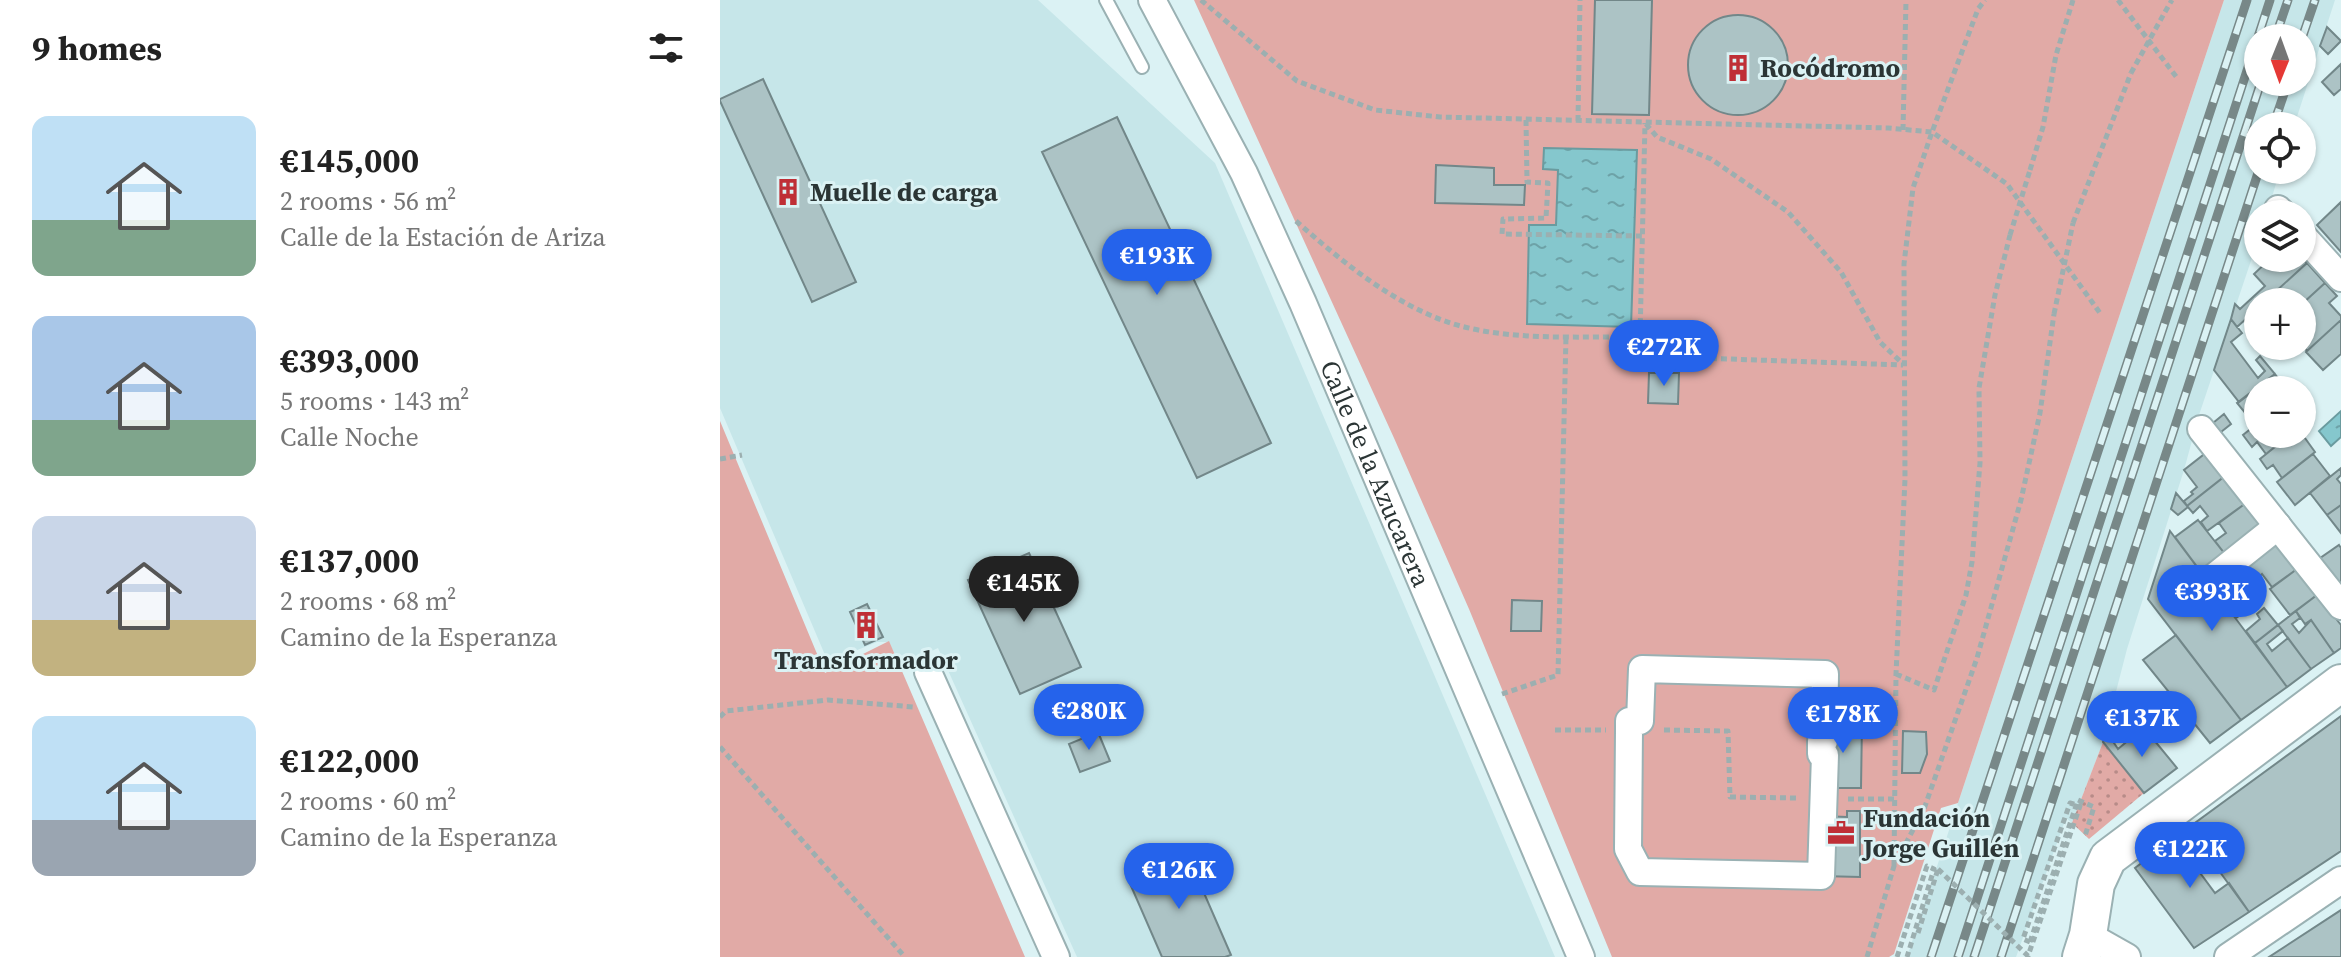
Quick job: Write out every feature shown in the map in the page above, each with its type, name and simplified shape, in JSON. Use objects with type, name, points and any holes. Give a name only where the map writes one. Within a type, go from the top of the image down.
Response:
[{"type":"street","name":"Calle de la Azucarera","points":[[1152,0],[1244,173],[1303,303],[1581,957]]},
{"type":"street","points":[[2316,250],[2341,278]]},
{"type":"street","points":[[2201,429],[2341,606]]},
{"type":"street","points":[[2214,577],[2278,526]]},
{"type":"street","points":[[1642,669],[1825,674],[1824,741],[1821,741],[1821,754],[1825,755],[1821,876],[1640,872],[1628,849],[1629,730],[1629,721],[1640,721],[1642,669]]},
{"type":"street","points":[[928,672],[1056,957]]},
{"type":"street","points":[[2127,957],[2084,946],[2096,884],[2094,854],[2341,683]]},
{"type":"street","points":[[2228,957],[2341,880]]},
{"type":"lane","points":[[1106,0],[1142,67]]},
{"type":"path","points":[[1201,0],[1297,81],[1375,110],[1440,117],[1932,132],[2007,184],[2100,313]]},
{"type":"path","points":[[1578,121],[1580,0]]},
{"type":"path","points":[[1903,130],[1906,0]]},
{"type":"path","points":[[1894,866],[1896,674],[1905,479],[1906,249],[1913,188],[1978,9],[1985,0]]},
{"type":"path","points":[[1896,674],[1934,690],[1966,595],[1972,562],[1980,463],[1979,388],[1995,295],[2043,127],[2056,55],[2073,0]]},
{"type":"path","points":[[2118,0],[2178,79]]},
{"type":"path","points":[[1867,957],[1894,866],[1924,809],[1981,643],[2021,500],[2037,427],[2054,314],[2073,223],[2131,73],[2172,0]]},
{"type":"path","points":[[1526,120],[1527,182],[1548,183],[1546,218],[1503,219],[1502,234],[1642,236]]},
{"type":"path","points":[[1645,123],[1640,356],[1904,365]]},
{"type":"path","points":[[1645,123],[1657,137],[1711,159],[1788,212],[1841,272],[1880,342],[1904,365]]},
{"type":"path","points":[[1286,212],[1346,264],[1391,295],[1434,317],[1493,332],[1640,337]]},
{"type":"path","points":[[1502,694],[1558,675],[1566,336]]},
{"type":"path","points":[[720,459],[742,455]]},
{"type":"path","points":[[720,717],[726,711],[828,700],[943,709]]},
{"type":"path","points":[[1555,730],[1728,731],[1730,797],[1895,799]]},
{"type":"path","points":[[720,747],[905,957]]},
{"type":"path","points":[[1909,957],[1938,869],[2028,956],[2080,806],[2070,803],[2023,939],[2030,942],[2069,828],[2073,814],[2078,800],[2094,807],[2094,854]]},
{"type":"path","points":[[1897,957],[1927,866],[1934,869],[1909,957]]},
{"type":"shaded area","points":[[720,0],[1038,0],[1215,163],[1555,957],[1077,957],[938,648],[900,666],[889,642],[877,642],[828,662],[720,408]]},
{"type":"shaded area","points":[[1194,0],[2224,0],[1958,803],[1941,808],[1894,954],[1889,957],[1612,957],[1469,609]]},
{"type":"shaded area","points":[[2224,0],[2335,0],[2316,58],[2316,24],[2244,24],[2244,96],[2304,96],[2299,112],[2244,112],[2244,184],[2276,184],[2271,200],[2244,200],[2244,272],[2247,272],[2199,415],[2127,649],[2103,742],[2072,823],[2066,818],[2016,957],[1907,957]]},
{"type":"shaded area","points":[[720,421],[825,673],[889,641],[1025,957],[720,957]]},
{"type":"shaded area","points":[[2103,742],[2144,793],[2089,839],[2072,823]]},
{"type":"water","points":[[1544,148],[1637,150],[1631,327],[1527,324],[1529,225],[1556,225],[1558,170],[1543,169]]},
{"type":"water","points":[[2341,411],[2341,437],[2331,446],[2319,431]]},
{"type":"building","points":[[1595,0],[1652,0],[1649,115],[1592,114]]},
{"type":"building","name":"Rocódromo","points":[[1738,15],[1757,19],[1773,30],[1784,46],[1788,65],[1784,84],[1773,100],[1757,111],[1738,115],[1719,111],[1703,100],[1692,84],[1688,65],[1692,46],[1703,30],[1719,19]]},
{"type":"building","points":[[2327,27],[2341,41],[2328,54],[2320,46]]},
{"type":"building","points":[[2341,64],[2341,89],[2334,95],[2322,82]]},
{"type":"building","name":"Muelle de carga","points":[[763,79],[856,282],[812,302],[720,101]]},
{"type":"building","points":[[1117,117],[1271,443],[1197,478],[1042,152]]},
{"type":"building","points":[[1436,165],[1494,168],[1494,185],[1525,185],[1524,205],[1435,203]]},
{"type":"building","points":[[2341,202],[2341,252],[2317,225]]},
{"type":"building","points":[[2297,272],[2279,288],[2263,288],[2265,286],[2254,274]]},
{"type":"building","points":[[2297,272],[2315,272],[2325,283],[2316,291],[2316,288],[2280,288]]},
{"type":"building","points":[[2325,283],[2337,296],[2329,303],[2341,320],[2316,343],[2316,291]]},
{"type":"building","points":[[2235,304],[2240,309],[2244,305],[2244,321],[2237,327],[2231,319]]},
{"type":"building","points":[[2231,319],[2242,333],[2231,342],[2256,376],[2244,376],[2244,398],[2239,402],[2214,370]]},
{"type":"building","points":[[2341,320],[2341,354],[2323,370],[2314,360],[2316,360],[2316,343]]},
{"type":"building","points":[[2256,360],[2263,360],[2275,374],[2260,376],[2265,371]]},
{"type":"building","points":[[1649,373],[1679,373],[1678,404],[1648,403]]},
{"type":"building","points":[[2244,398],[2244,412],[2237,403]]},
{"type":"building","points":[[2224,414],[2231,424],[2216,436],[2208,427]]},
{"type":"building","points":[[2274,448],[2312,448],[2315,452],[2282,478],[2273,465],[2267,469],[2260,459]]},
{"type":"building","points":[[2207,452],[2225,476],[2187,506],[2184,501],[2197,487],[2184,470]]},
{"type":"building","points":[[2313,454],[2330,476],[2295,505],[2277,482]]},
{"type":"building","points":[[2341,468],[2337,479],[2341,484],[2341,505],[2327,515],[2310,493]]},
{"type":"building","points":[[2225,476],[2246,503],[2207,531],[2201,522],[2208,516],[2200,506],[2193,513],[2187,506]]},
{"type":"building","points":[[2176,493],[2188,507],[2178,515],[2171,509]]},
{"type":"building","points":[[2246,503],[2266,529],[2228,558],[2215,541],[2226,533],[2219,523]]},
{"type":"building","points":[[2341,505],[2341,533],[2327,515]]},
{"type":"building","points":[[2198,520],[2228,558],[2204,576],[2175,537]]},
{"type":"building","points":[[2170,531],[2287,687],[2241,720],[2148,599]]},
{"type":"building","points":[[2275,542],[2297,569],[2272,587],[2262,574],[2248,586],[2237,572]]},
{"type":"building","points":[[2339,545],[2341,548],[2341,600],[2313,563]]},
{"type":"building","points":[[1029,553],[1081,667],[1020,694],[968,580]]},
{"type":"building","points":[[2297,569],[2317,595],[2290,615],[2270,589]]},
{"type":"building","points":[[2237,572],[2259,601],[2236,618],[2215,589]]},
{"type":"building","points":[[2317,595],[2341,625],[2341,648],[2334,653],[2311,620],[2305,624],[2296,611]]},
{"type":"building","points":[[1512,600],[1542,601],[1541,631],[1511,631]]},
{"type":"building","name":"Transformador","points":[[867,604],[883,637],[865,645],[850,612]]},
{"type":"building","points":[[2264,608],[2278,625],[2255,643],[2246,631],[2260,619],[2257,614]]},
{"type":"building","points":[[2296,611],[2300,618],[2292,624],[2299,633],[2311,620],[2334,653],[2311,669],[2278,625]]},
{"type":"building","points":[[2278,625],[2283,631],[2267,644],[2272,651],[2288,638],[2311,669],[2287,687],[2255,643]]},
{"type":"building","points":[[2176,635],[2241,720],[2210,743],[2143,660]]},
{"type":"building","points":[[2341,716],[2341,851],[2249,912],[2188,828]]},
{"type":"building","points":[[1824,723],[1862,723],[1861,788],[1824,788]]},
{"type":"building","points":[[2140,723],[2177,768],[2144,793],[2103,742],[2105,736],[2110,737],[2118,749],[2137,733],[2134,728]]},
{"type":"building","points":[[1903,731],[1926,732],[1927,754],[1920,773],[1902,773]]},
{"type":"building","points":[[1098,732],[1110,761],[1080,772],[1069,744]]},
{"type":"building","name":"Fundación Jorge Guillén","points":[[1847,811],[1860,811],[1860,877],[1821,876],[1823,816],[1847,817]]},
{"type":"building","points":[[2188,828],[2209,856],[2195,866],[2215,893],[2229,883],[2249,912],[2194,948],[2135,868]]},
{"type":"building","points":[[1187,854],[1231,955],[1162,957],[1128,879]]},
{"type":"building","points":[[2341,910],[2341,957],[2269,957]]},
{"type":"railway","points":[[1931,957],[2247,0]]},
{"type":"railway","points":[[1958,957],[2270,0]]},
{"type":"railway","points":[[2280,24],[2288,0]]},
{"type":"railway","points":[[2307,24],[2315,0]]},
{"type":"railway","points":[[1974,957],[2256,96]]},
{"type":"railway","points":[[2278,112],[2283,96]]},
{"type":"railway","points":[[2001,957],[2254,184]]},
{"type":"place","name":"Rocódromo","points":[[1738,68]]},
{"type":"place","name":"Muelle de carga","points":[[788,192]]},
{"type":"place","name":"Transformador","points":[[866,625]]},
{"type":"place","name":"Fundación Jorge Guillén","points":[[1841,833]]}]
